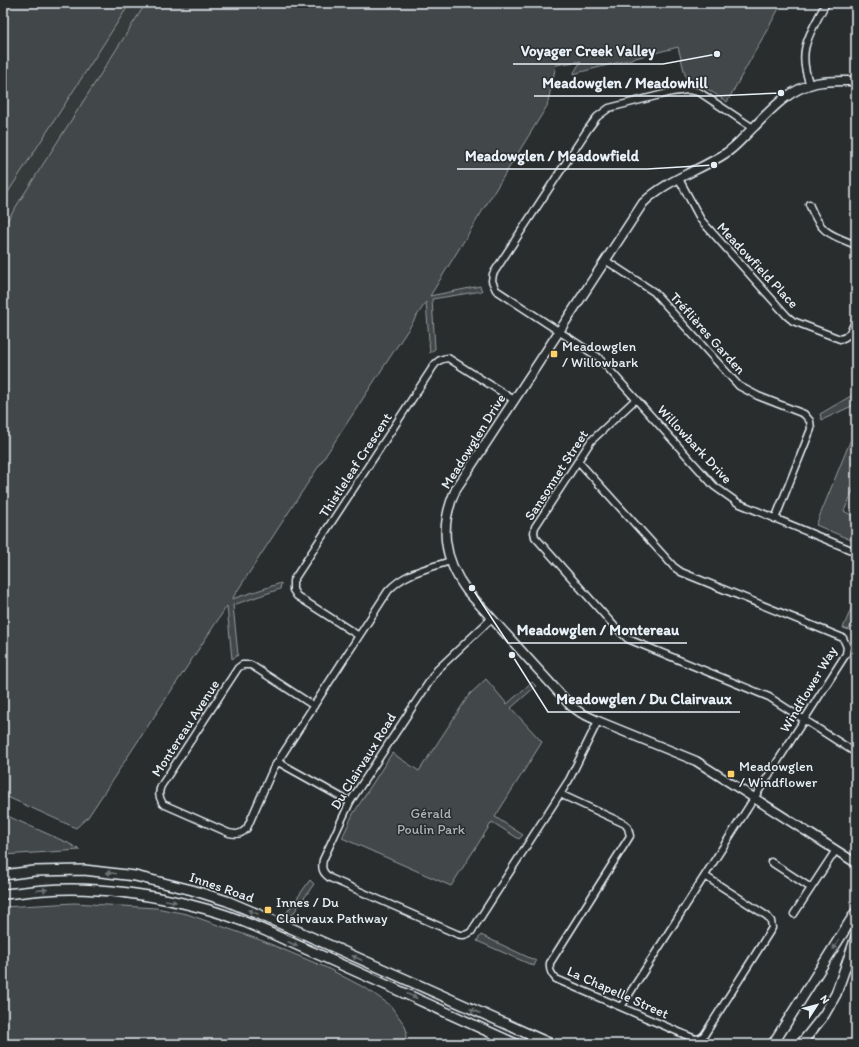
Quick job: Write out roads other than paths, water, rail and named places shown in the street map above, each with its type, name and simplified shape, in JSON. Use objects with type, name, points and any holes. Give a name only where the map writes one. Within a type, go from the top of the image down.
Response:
[{"type":"main road","name":"Innes Road","points":[[3,875],[34,871],[84,870],[135,876],[192,890],[227,901],[293,929],[551,1044]]},
{"type":"main road","name":"Innes Road","points":[[3,894],[46,890],[80,890],[124,893],[168,900],[208,909],[279,937],[516,1044]]},
{"type":"main road","points":[[773,1044],[856,912]]},
{"type":"main road","points":[[801,1044],[824,1015],[836,994],[856,937]]},
{"type":"street","points":[[810,85],[806,76],[804,57],[805,46],[807,38],[826,3]]},
{"type":"street","name":"Meadowglen Drive","points":[[856,81],[824,82],[810,85],[791,93],[780,100],[737,145],[658,190],[643,203],[458,486],[451,501],[446,522],[445,538],[450,561],[459,580],[566,701],[581,713],[696,761],[856,863]]},
{"type":"street","name":"Willowbark Drive","points":[[753,128],[699,92],[688,90],[676,91],[610,108],[597,116],[588,129],[494,274],[492,281],[496,290],[598,357],[714,486],[738,503],[856,552]]},
{"type":"street","name":"Meadowfield Place","points":[[679,179],[701,220],[787,316],[793,320],[840,339],[848,336],[856,319]]},
{"type":"street","points":[[809,204],[816,220],[828,233],[856,245]]},
{"type":"street","name":"Tréflières Garden","points":[[605,260],[654,292],[739,386],[758,396],[804,414],[810,421],[811,429],[775,519]]},
{"type":"street","name":"Thistleleaf Crescent","points":[[359,636],[297,596],[293,590],[294,581],[432,367],[442,358],[448,358],[514,400]]},
{"type":"street","name":"Sansonnet Street","points":[[636,399],[591,441],[535,527],[534,532],[538,540],[616,628],[628,639],[769,697],[856,753]]},
{"type":"street","name":"Windflower Way","points":[[578,461],[674,567],[681,572],[843,638],[847,647],[846,654],[621,1007]]},
{"type":"street","name":"Montereau Avenue","points":[[314,706],[251,665],[242,665],[238,668],[159,791],[159,796],[163,804],[229,833],[239,834],[247,828],[269,777],[388,591],[400,580],[413,573],[450,561]]},
{"type":"street","name":"Du Clairvaux Road","points":[[492,618],[437,670],[350,802],[323,860],[322,870],[324,874],[462,936],[471,932],[560,794],[579,761],[598,721]]},
{"type":"street","points":[[278,762],[350,802]]},
{"type":"street","name":"La Chapelle Street","points":[[560,794],[625,824],[628,828],[630,836],[550,963],[551,973],[556,979],[695,1039],[701,1038],[705,1034],[770,934],[772,928],[772,924],[767,916],[705,876]]},
{"type":"street","points":[[794,914],[836,850]]},
{"type":"street","points":[[771,862],[811,888]]},
{"type":"place","name":"Voyager Creek Valley","points":[[717,54]]},
{"type":"place","name":"Meadowglen / Meadowhill","points":[[781,93]]},
{"type":"place","name":"Meadowglen / Meadowfield","points":[[714,165]]},
{"type":"place","name":"Meadowglen / Willowbark","points":[[554,354]]},
{"type":"place","name":"Meadowglen / Montereau","points":[[472,588]]},
{"type":"place","name":"Meadowglen / Du Clairvaux","points":[[512,655]]},
{"type":"place","name":"Meadowglen / Windflower","points":[[731,774]]},
{"type":"place","name":"Innes / Du Clairvaux Pathway","points":[[268,910]]},
{"type":"park label","name":"Gérald Poulin Park","points":[[431,822]]}]
